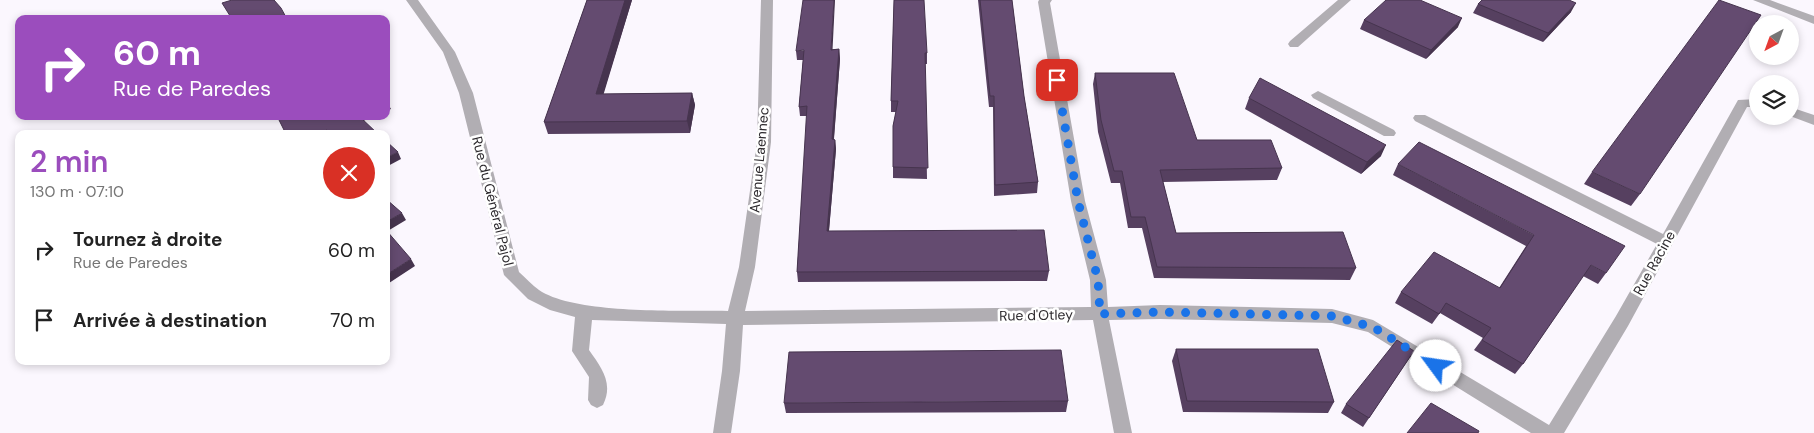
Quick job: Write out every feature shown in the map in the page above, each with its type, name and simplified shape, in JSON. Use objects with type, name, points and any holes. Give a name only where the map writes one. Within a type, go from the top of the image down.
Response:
[{"type":"street","name":"Rue du Général Pajol","points":[[412,0],[449,52],[466,93],[512,275],[534,295],[556,305],[584,312],[735,318]]},
{"type":"street","name":"Avenue Laennec","points":[[722,433],[731,371],[735,318],[747,268],[764,142],[766,0]]},
{"type":"street","points":[[1046,0],[1044,2],[1070,158],[1098,280],[1100,314],[1124,433]]},
{"type":"street","points":[[1294,44],[1345,0]]},
{"type":"street","points":[[1759,0],[1814,20]]},
{"type":"street","points":[[1318,96],[1388,133]]},
{"type":"street","name":"Rue Racine","points":[[1554,433],[1622,321],[1743,104],[1749,104]]},
{"type":"street","points":[[1799,114],[1814,120]]},
{"type":"street","points":[[1420,118],[1666,242]]},
{"type":"street","points":[[584,312],[580,351],[598,376],[597,400]]},
{"type":"street","name":"Rue d'Otley","points":[[735,318],[1160,312],[1332,316],[1373,327],[1546,433]]},
{"type":"building","points":[[232,0],[274,0],[285,15],[230,15],[222,3]]},
{"type":"building","points":[[587,0],[625,0],[596,94],[692,93],[687,121],[544,122]]},
{"type":"building","points":[[803,0],[834,0],[831,50],[839,49],[832,139],[835,140],[827,231],[1044,230],[1049,271],[797,272],[807,106],[799,107],[804,50],[796,51]]},
{"type":"building","points":[[894,0],[924,0],[927,53],[925,53],[928,168],[893,167],[893,126],[898,101],[891,101]]},
{"type":"building","points":[[980,0],[1012,0],[1024,96],[1038,182],[995,185],[994,96],[990,96]]},
{"type":"building","points":[[1386,0],[1420,0],[1462,18],[1431,50],[1364,20]]},
{"type":"building","points":[[1482,0],[1569,0],[1576,3],[1548,33],[1478,4]]},
{"type":"building","points":[[1719,0],[1761,15],[1749,15],[1749,33],[1640,194],[1592,172]]},
{"type":"building","points":[[1095,73],[1174,73],[1197,140],[1271,140],[1282,168],[1160,170],[1176,233],[1343,232],[1356,268],[1157,267],[1145,217],[1131,217],[1122,171],[1114,171],[1101,120]]},
{"type":"building","points":[[1260,78],[1386,145],[1367,162],[1249,98]]},
{"type":"building","points":[[279,120],[363,120],[374,130],[327,130],[284,130]]},
{"type":"building","points":[[1419,142],[1625,246],[1606,273],[1591,265],[1523,364],[1482,340],[1491,328],[1446,303],[1439,314],[1401,292],[1434,252],[1500,288],[1534,235],[1398,164]]},
{"type":"building","points":[[390,145],[398,152],[390,156]]},
{"type":"building","points":[[390,202],[402,213],[390,220]]},
{"type":"building","points":[[390,235],[411,259],[390,272]]},
{"type":"building","points":[[1397,340],[1414,351],[1369,418],[1346,404]]},
{"type":"building","points":[[1176,349],[1318,349],[1334,402],[1187,401]]},
{"type":"building","points":[[1061,350],[1068,401],[784,403],[789,352]]},
{"type":"building","points":[[1431,403],[1479,431],[1478,433],[1407,433]]},
{"type":"route","points":[[1057,80],[1078,201],[1098,280],[1100,314],[1160,312],[1332,316],[1373,327],[1436,366]]}]
